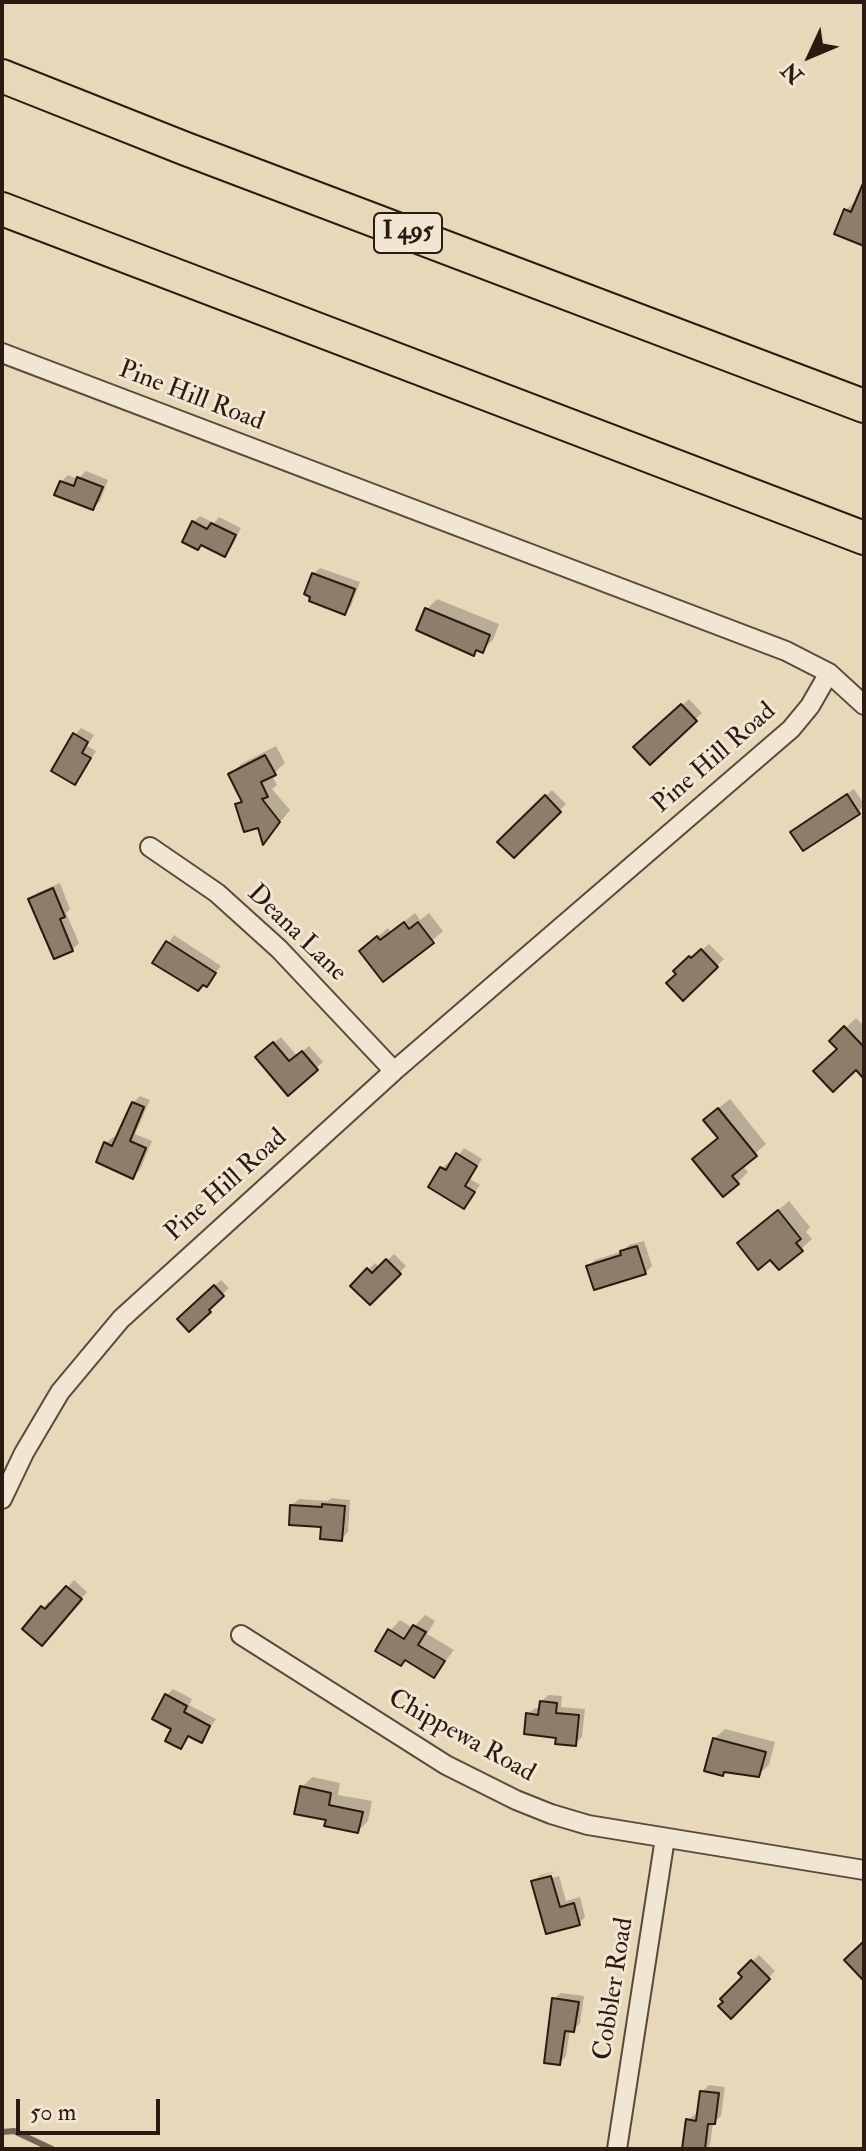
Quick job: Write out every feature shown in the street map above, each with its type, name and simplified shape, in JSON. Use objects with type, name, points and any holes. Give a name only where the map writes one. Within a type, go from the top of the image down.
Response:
[{"type":"highway","name":"I 495","points":[[2,76],[864,406]]},
{"type":"highway","points":[[2,209],[864,538]]},
{"type":"street","name":"Pine Hill Road","points":[[2,353],[775,647],[829,673],[810,706],[791,729],[394,1071],[121,1319],[60,1392],[24,1453],[2,1499]]},
{"type":"street","points":[[829,673],[864,705]]},
{"type":"street","name":"Deana Lane","points":[[150,847],[217,893],[279,949],[394,1071]]},
{"type":"street","name":"Chippewa Road","points":[[241,1635],[446,1765],[551,1814],[588,1825],[864,1870]]},
{"type":"street","name":"Cobbler Road","points":[[617,2149],[665,1838]]},
{"type":"building","points":[[864,181],[864,246],[834,234],[844,209],[851,212]]},
{"type":"building","points":[[77,477],[103,487],[93,510],[54,495],[60,481],[74,486]]},
{"type":"building","points":[[192,521],[207,529],[211,523],[236,535],[225,557],[201,545],[198,550],[182,542]]},
{"type":"building","points":[[312,573],[355,589],[345,615],[309,601],[310,597],[304,594]]},
{"type":"building","points":[[425,608],[490,635],[483,653],[476,650],[474,656],[416,630]]},
{"type":"building","points":[[681,704],[697,721],[650,765],[633,747]]},
{"type":"building","points":[[73,733],[88,742],[82,753],[91,758],[75,785],[51,771]]},
{"type":"building","points":[[265,755],[276,775],[261,782],[268,797],[262,799],[280,822],[263,845],[258,828],[244,832],[235,804],[242,802],[228,774]]},
{"type":"building","points":[[847,794],[860,814],[803,851],[790,832]]},
{"type":"building","points":[[545,795],[561,812],[514,858],[497,842]]},
{"type":"building","points":[[53,888],[65,917],[60,919],[73,951],[54,959],[28,899]]},
{"type":"building","points":[[404,922],[409,929],[418,922],[434,943],[383,982],[359,951],[377,936],[380,940]]},
{"type":"building","points":[[166,941],[216,973],[207,987],[203,985],[198,991],[152,963]]},
{"type":"building","points":[[701,949],[718,967],[683,1001],[666,983],[676,974],[673,971]]},
{"type":"building","points":[[844,1026],[864,1047],[864,1079],[856,1070],[833,1092],[813,1071],[837,1049],[829,1041]]},
{"type":"building","points":[[273,1042],[289,1061],[302,1051],[318,1070],[288,1096],[255,1057]]},
{"type":"building","points":[[132,1102],[144,1107],[130,1141],[146,1148],[133,1179],[96,1162],[104,1142],[112,1146]]},
{"type":"building","points":[[718,1108],[757,1156],[732,1176],[739,1184],[723,1197],[692,1159],[718,1138],[703,1120]]},
{"type":"building","points":[[456,1153],[477,1166],[465,1186],[475,1192],[464,1209],[428,1187],[440,1167],[446,1170]]},
{"type":"building","points":[[778,1210],[801,1239],[796,1243],[803,1251],[779,1270],[770,1260],[758,1270],[737,1243]]},
{"type":"building","points":[[637,1246],[646,1274],[594,1290],[586,1266],[621,1255],[620,1251]]},
{"type":"building","points":[[386,1259],[401,1274],[370,1305],[350,1286],[367,1268],[372,1273]]},
{"type":"building","points":[[214,1285],[224,1296],[189,1332],[177,1319]]},
{"type":"building","points":[[322,1504],[345,1506],[342,1541],[320,1539],[321,1527],[289,1525],[290,1505],[322,1507]]},
{"type":"building","points":[[66,1586],[82,1599],[42,1646],[22,1629],[41,1606],[45,1609]]},
{"type":"building","points":[[413,1625],[426,1632],[418,1645],[445,1661],[434,1678],[405,1660],[401,1666],[375,1651],[388,1629],[404,1639]]},
{"type":"building","points":[[165,1694],[187,1706],[184,1712],[210,1726],[202,1743],[188,1736],[181,1749],[165,1741],[171,1729],[152,1719]]},
{"type":"building","points":[[540,1701],[557,1703],[556,1713],[579,1715],[576,1746],[555,1744],[556,1738],[524,1734],[526,1713],[538,1715]]},
{"type":"building","points":[[713,1738],[766,1752],[759,1777],[724,1772],[723,1776],[704,1771]]},
{"type":"building","points":[[300,1786],[331,1793],[329,1805],[363,1812],[358,1833],[324,1826],[326,1820],[294,1814]]},
{"type":"building","points":[[551,1876],[560,1907],[574,1903],[580,1925],[546,1934],[531,1881]]},
{"type":"building","points":[[864,1941],[864,1981],[844,1960]]},
{"type":"building","points":[[751,1960],[770,1979],[731,2019],[718,2006],[723,2002],[720,1999],[742,1977],[738,1973]]},
{"type":"building","points":[[552,1998],[579,2002],[574,2032],[565,2031],[560,2065],[544,2063]]},
{"type":"building","points":[[700,2091],[719,2093],[715,2124],[708,2124],[705,2149],[682,2149],[686,2119],[696,2121]]},
{"type":"waterway","points":[[2,2132],[14,2131],[52,2149]]}]
